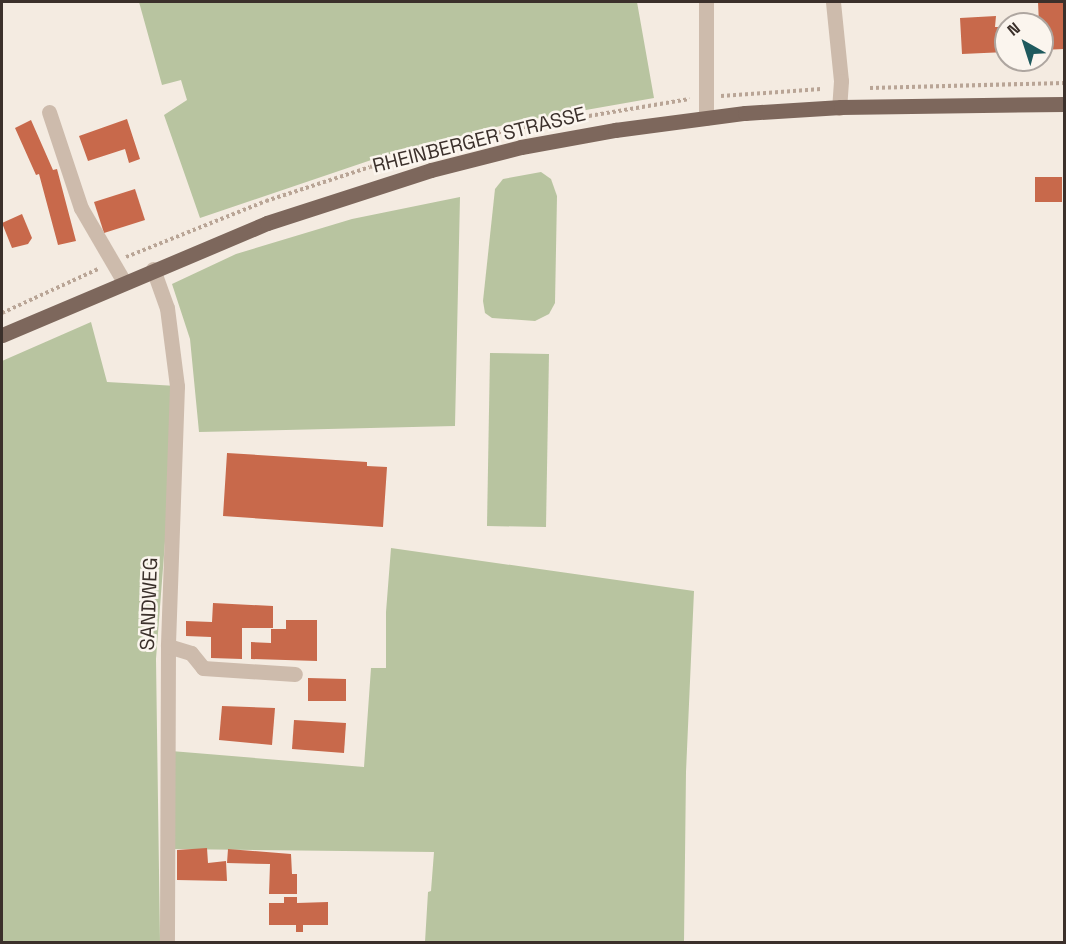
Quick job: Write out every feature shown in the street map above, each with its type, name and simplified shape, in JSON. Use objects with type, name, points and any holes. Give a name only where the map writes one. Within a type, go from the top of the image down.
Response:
[{"type":"main road","name":"RHEINBERGER STRASSE","points":[[2,334],[267,223],[431,170],[521,147],[615,130],[706,118],[839,108],[1065,104]]},
{"type":"street","points":[[705,2],[706,118]]},
{"type":"street","points":[[833,2],[841,81],[839,108]]},
{"type":"street","points":[[49,112],[81,208],[124,282]]},
{"type":"street","name":"SANDWEG","points":[[153,269],[166,308],[177,386],[168,646],[167,942]]},
{"type":"street","points":[[168,646],[191,653],[203,668],[295,674]]},
{"type":"path","points":[[2,313],[171,238]]},
{"type":"green space","points":[[139,2],[637,2],[654,98],[512,123],[386,155],[200,218],[164,115],[187,100],[181,80],[162,85]]},
{"type":"green space","points":[[541,172],[551,179],[557,196],[555,303],[549,314],[535,321],[492,318],[485,313],[483,301],[495,189],[503,179]]},
{"type":"green space","points":[[460,197],[455,426],[199,432],[190,339],[172,284],[236,254],[352,219]]},
{"type":"green space","points":[[91,322],[107,382],[177,386],[156,659],[160,942],[2,942],[2,361]]},
{"type":"green space","points":[[490,353],[549,354],[546,527],[487,526]]},
{"type":"green space","points":[[391,548],[694,591],[686,772],[684,942],[425,942],[428,892],[431,891],[434,852],[171,849],[171,751],[364,767],[371,668],[386,668],[386,612]]},
{"type":"building","points":[[1038,2],[1064,2],[1064,49],[1054,49],[1054,12],[1038,12]]},
{"type":"building","points":[[994,16],[994,53],[962,54],[960,18]]},
{"type":"building","points":[[127,119],[140,159],[129,163],[125,149],[88,161],[79,136]]},
{"type":"building","points":[[31,120],[53,170],[57,169],[76,241],[58,245],[39,174],[36,175],[15,128]]},
{"type":"building","points":[[1035,177],[1062,177],[1062,202],[1035,202]]},
{"type":"building","points":[[135,189],[145,220],[104,233],[94,202]]},
{"type":"building","points":[[22,214],[32,238],[28,244],[12,248],[2,223]]},
{"type":"building","points":[[227,453],[367,462],[367,466],[387,467],[383,527],[223,516]]},
{"type":"building","points":[[213,603],[273,606],[273,628],[242,628],[242,659],[211,658],[211,637],[186,636],[186,621],[212,622]]},
{"type":"building","points":[[286,620],[317,620],[317,661],[251,659],[251,642],[271,643],[271,629],[286,629]]},
{"type":"building","points":[[308,678],[346,679],[346,701],[308,701]]},
{"type":"building","points":[[222,706],[275,708],[272,745],[219,740]]},
{"type":"building","points":[[294,720],[346,723],[344,753],[292,749]]},
{"type":"building","points":[[207,848],[208,863],[226,861],[227,881],[177,880],[177,850]]},
{"type":"building","points":[[228,849],[291,854],[292,874],[297,874],[297,894],[269,894],[270,864],[227,863]]},
{"type":"building","points":[[284,897],[297,897],[297,903],[328,902],[328,925],[303,925],[303,932],[296,932],[296,925],[269,925],[269,903],[284,903]]}]
